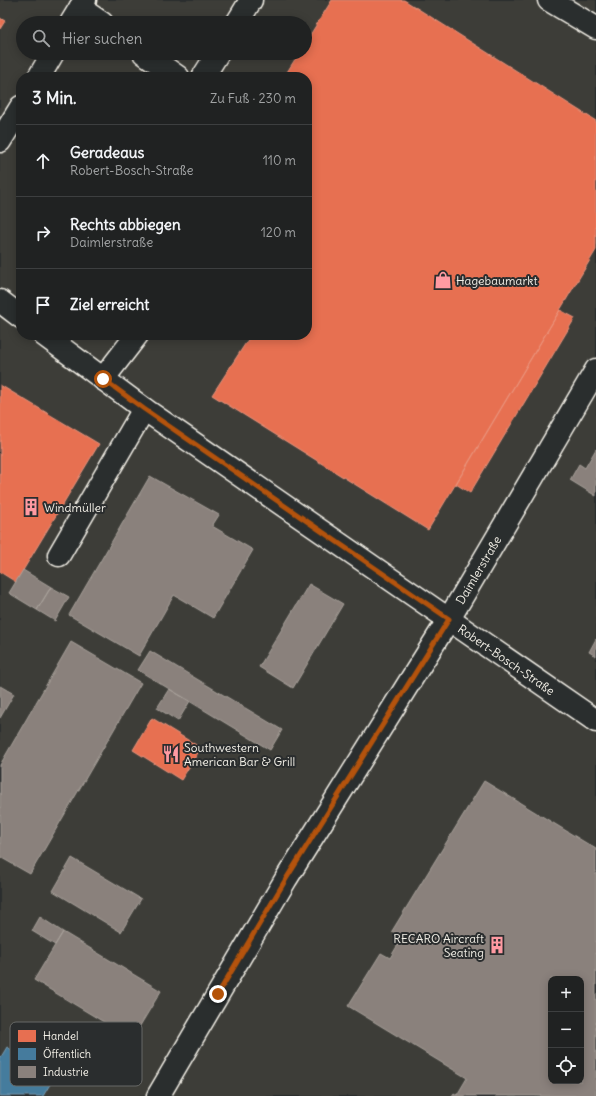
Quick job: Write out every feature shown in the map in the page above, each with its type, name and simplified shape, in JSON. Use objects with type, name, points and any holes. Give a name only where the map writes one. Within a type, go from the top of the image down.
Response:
[{"type":"street","points":[[241,16],[251,0]]},
{"type":"street","points":[[549,0],[596,28]]},
{"type":"street","points":[[79,10],[90,16]]},
{"type":"street","points":[[42,72],[49,60]]},
{"type":"street","points":[[154,60],[171,72]]},
{"type":"street","points":[[206,72],[214,60]]},
{"type":"street","points":[[0,141],[16,114]]},
{"type":"street","points":[[0,302],[16,313]]},
{"type":"street","name":"Robert-Bosch-Straße","points":[[51,340],[144,409],[596,721]]},
{"type":"street","points":[[103,379],[133,340]]},
{"type":"street","name":"Daimlerstraße","points":[[158,1096],[286,879],[449,619],[596,370]]},
{"type":"street","points":[[59,556],[144,409]]},
{"type":"shaded area","points":[[0,0],[596,0],[596,1096],[0,1096]]},
{"type":"building: Handel","name":"Hagebaumarkt","points":[[332,0],[404,0],[596,121],[596,250],[428,530],[212,395],[248,340],[312,340],[312,72],[287,72],[295,60],[312,60],[312,32]]},
{"type":"building: Handel","points":[[0,18],[5,21],[0,29]]},
{"type":"building: Handel","points":[[560,310],[575,318],[470,493],[456,484]]},
{"type":"building: Handel","name":"Windmüller","points":[[0,385],[99,444],[16,582],[0,572]]},
{"type":"building: Handel","points":[[152,718],[201,748],[181,780],[133,750]]},
{"type":"building: Öffentlich","points":[[7,1047],[10,1049],[10,1086],[49,1086],[43,1096],[0,1096],[0,1056],[1,1057]]},
{"type":"building: Industrie","points":[[596,449],[596,496],[570,480],[579,464],[585,468]]},
{"type":"building: Industrie","points":[[150,476],[219,515],[212,526],[253,550],[213,618],[174,595],[139,656],[69,615]]},
{"type":"building: Industrie","points":[[23,570],[51,587],[37,610],[9,593]]},
{"type":"building: Industrie","points":[[309,584],[343,604],[293,688],[259,667]]},
{"type":"building: Industrie","points":[[51,587],[69,597],[55,621],[37,610]]},
{"type":"building: Industrie","points":[[596,639],[596,656],[589,652]]},
{"type":"building: Industrie","points":[[71,642],[141,683],[30,874],[0,857],[0,765]]},
{"type":"building: Industrie","points":[[150,651],[282,730],[270,750],[138,670]]},
{"type":"building: Industrie","points":[[0,686],[14,694],[0,718]]},
{"type":"building: Industrie","points":[[169,689],[190,701],[178,721],[157,708]]},
{"type":"building: Industrie","name":"RECARO Aircraft Seating","points":[[484,781],[596,849],[596,1096],[452,1096],[454,1093],[457,1095],[467,1078],[348,1006],[381,953],[390,958],[402,938],[392,931]]},
{"type":"building: Industrie","points":[[72,858],[141,899],[121,932],[53,891]]},
{"type":"building: Industrie","points":[[40,917],[63,932],[55,945],[32,931]]},
{"type":"building: Industrie","points":[[63,932],[161,991],[142,1022],[104,1022],[34,980]]},
{"type":"place","name":"Hagebaumarkt","points":[[443,280]]},
{"type":"place","name":"Windmüller","points":[[31,507]]},
{"type":"place","name":"Southwestern American Bar & Grill","points":[[171,754]]},
{"type":"place","name":"RECARO Aircraft Seating","points":[[497,945]]},
{"type":"route","points":[[103,379],[144,409],[449,619],[292,869],[218,994]]}]
